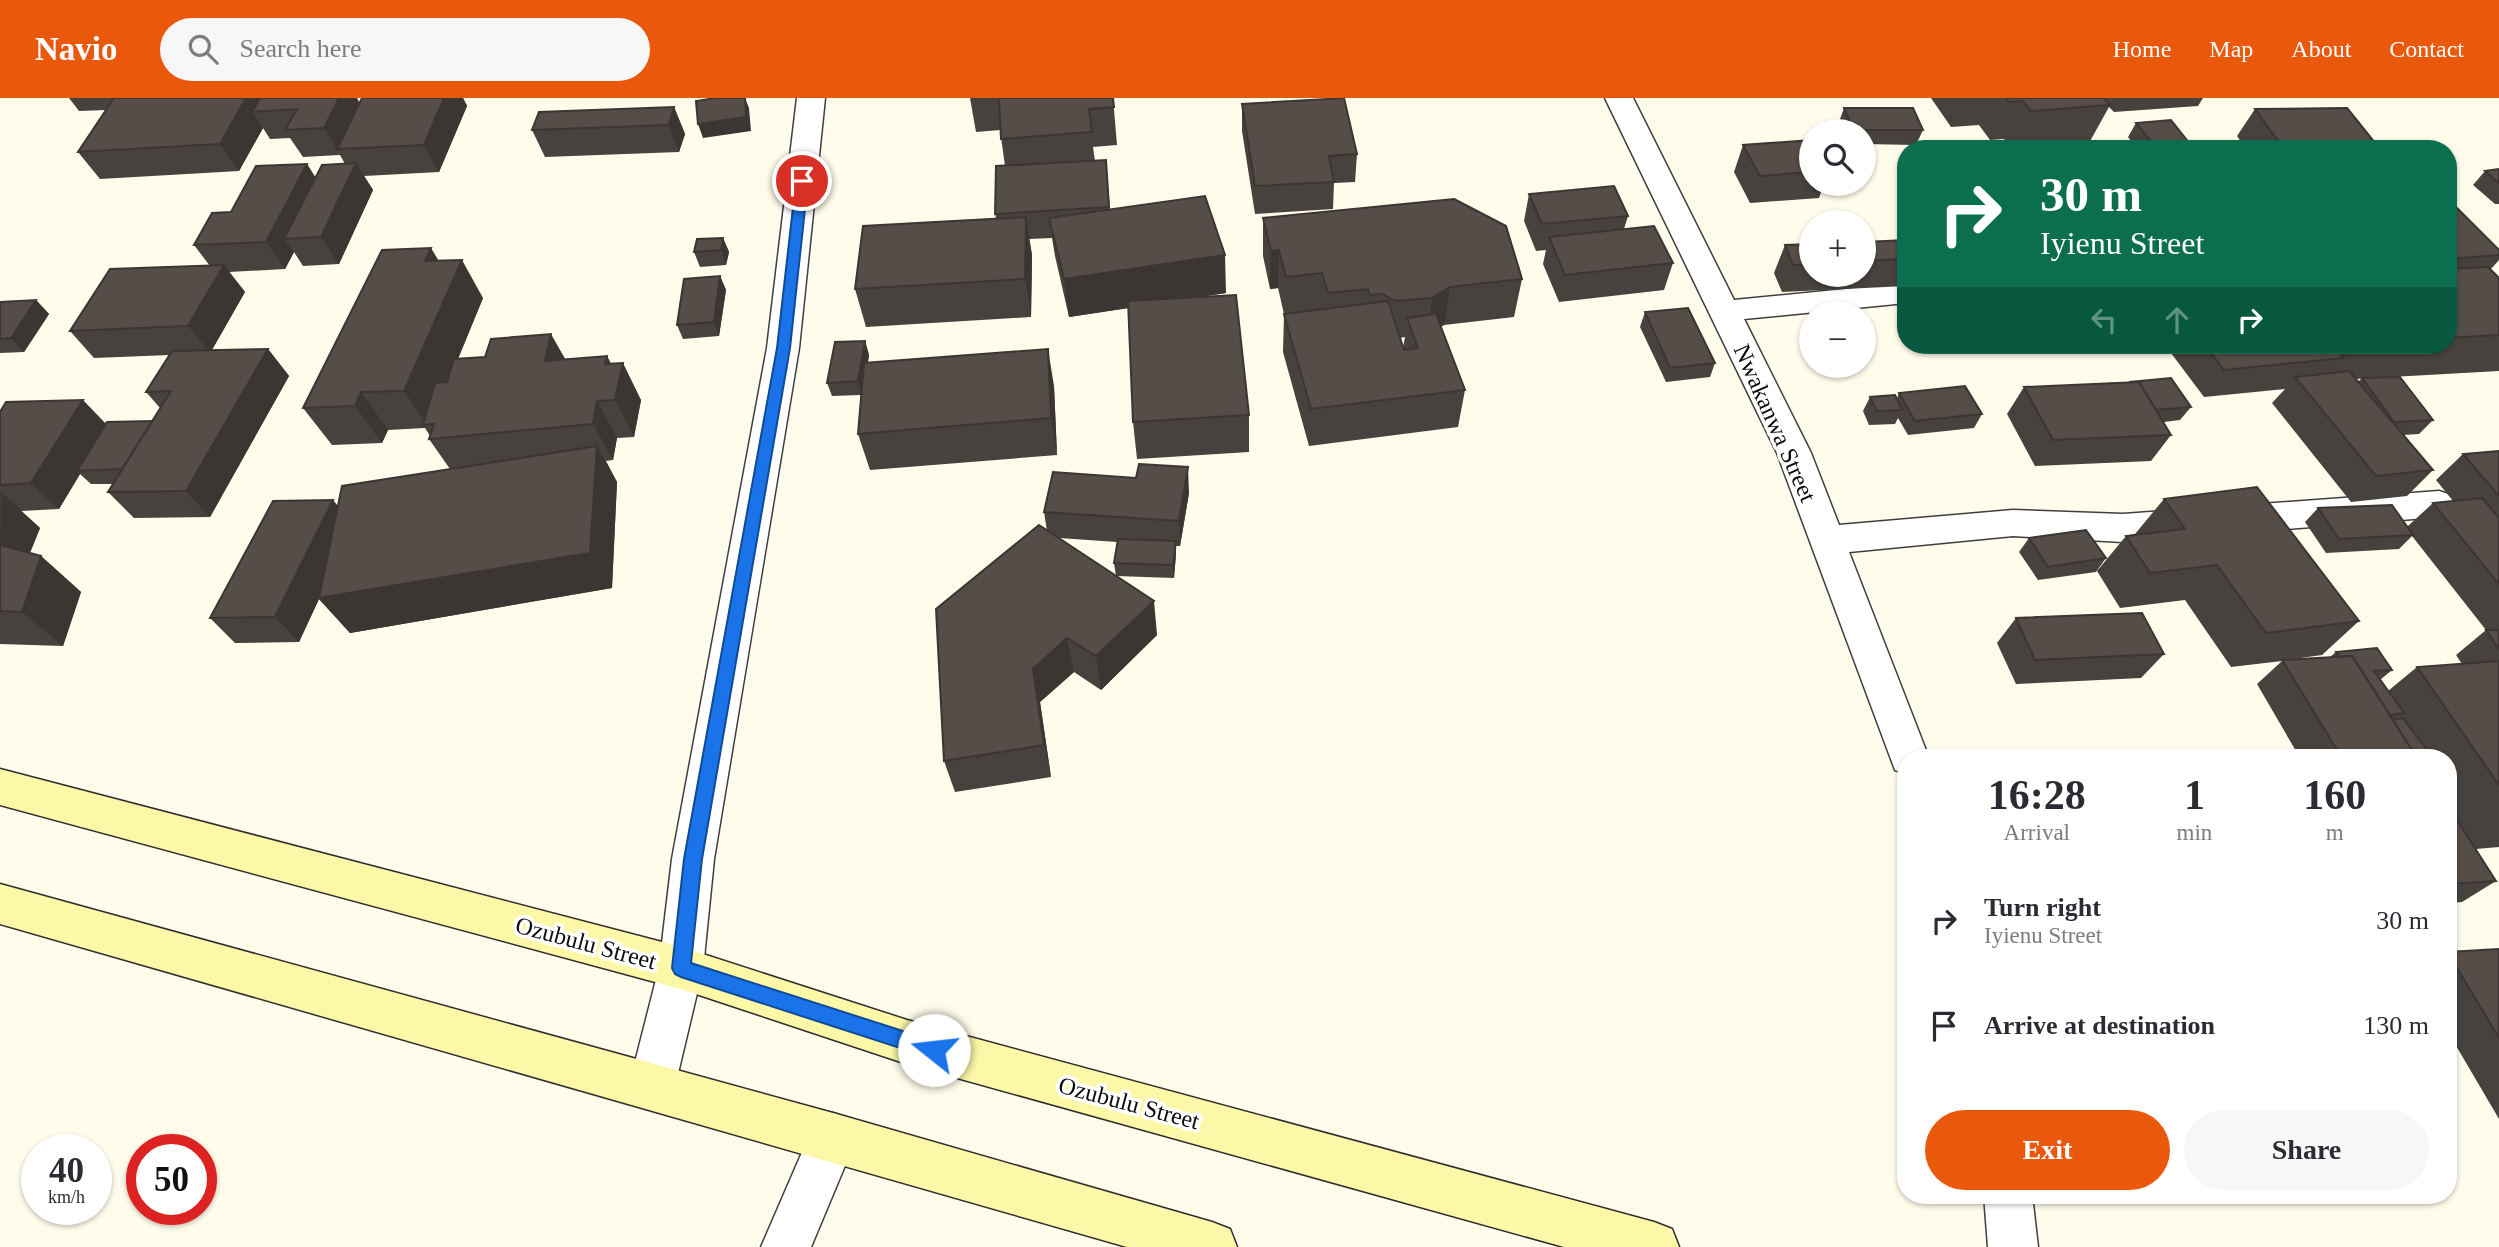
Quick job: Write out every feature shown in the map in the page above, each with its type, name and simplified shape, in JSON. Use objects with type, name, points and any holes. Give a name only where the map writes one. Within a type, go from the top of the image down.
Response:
[{"type":"main road","name":"Ozubulu Street","points":[[0,787],[681,968],[907,1042],[1654,1247]]},
{"type":"main road","points":[[0,904],[833,1137],[1212,1247]]},
{"type":"street","points":[[652,1086],[681,968],[693,859],[783,348],[811,98]]},
{"type":"street","name":"Nwakanwa Street","points":[[1619,98],[1794,453],[1906,749]]},
{"type":"street","points":[[1724,312],[1897,294]]},
{"type":"street","points":[[1826,540],[2012,523],[2123,528],[2439,504]]},
{"type":"street","points":[[786,1247],[833,1137]]},
{"type":"street","points":[[2009,1204],[2013,1247]]},
{"type":"building","points":[[114,98],[246,98],[220,144],[78,152]]},
{"type":"building","points":[[260,98],[339,98],[324,128],[285,130],[297,109],[252,112]]},
{"type":"building","points":[[362,98],[444,98],[424,145],[337,149]]},
{"type":"building","points":[[745,98],[746,117],[698,124],[696,101]]},
{"type":"building","points":[[999,98],[1113,98],[1114,107],[1089,109],[1092,132],[1001,139]]},
{"type":"building","points":[[1344,98],[1357,154],[1329,156],[1334,182],[1255,186],[1242,104]]},
{"type":"building","points":[[2006,98],[2104,98],[2110,105],[2031,111],[2023,101],[2009,102]]},
{"type":"building","points":[[674,107],[669,125],[532,130],[539,112]]},
{"type":"building","points":[[1844,108],[1913,108],[1923,130],[1876,130],[1876,119],[1848,119]]},
{"type":"building","points":[[2347,108],[2373,140],[2277,140],[2255,109]]},
{"type":"building","points":[[2171,120],[2187,140],[2150,140],[2136,123]]},
{"type":"building","points":[[1799,141],[1799,173],[1760,176],[1743,145]]},
{"type":"building","points":[[1106,160],[1109,207],[995,214],[996,166]]},
{"type":"building","points":[[356,163],[321,237],[284,239],[322,165]]},
{"type":"building","points":[[307,164],[266,242],[194,245],[212,213],[231,212],[256,166]]},
{"type":"building","points":[[2499,169],[2499,183],[2485,171]]},
{"type":"building","points":[[1614,186],[1628,216],[1542,224],[1529,194]]},
{"type":"building","points":[[1205,196],[1225,255],[1064,279],[1049,218]]},
{"type":"building","points":[[1454,199],[1506,226],[1522,279],[1450,287],[1432,298],[1395,301],[1383,294],[1370,295],[1368,289],[1328,293],[1322,273],[1286,277],[1279,250],[1271,251],[1263,218]]},
{"type":"building","points":[[2457,208],[2499,250],[2499,255],[2457,258]]},
{"type":"building","points":[[1026,217],[1025,279],[855,289],[863,226]]},
{"type":"building","points":[[1654,226],[1673,263],[1565,275],[1549,237]]},
{"type":"building","points":[[723,238],[721,250],[694,252],[697,239]]},
{"type":"building","points":[[1897,240],[1897,259],[1876,260],[1876,241]]},
{"type":"building","points":[[1799,244],[1799,265],[1793,265],[1785,245]]},
{"type":"building","points":[[431,248],[425,261],[462,260],[404,391],[361,392],[355,406],[303,408],[382,250]]},
{"type":"building","points":[[224,265],[188,326],[70,331],[110,269]]},
{"type":"building","points":[[2488,267],[2499,278],[2499,335],[2457,337],[2457,269]]},
{"type":"building","points":[[720,276],[714,322],[677,325],[684,279]]},
{"type":"building","points":[[1236,295],[1249,415],[1133,422],[1128,301]]},
{"type":"building","points":[[36,300],[11,338],[0,339],[0,302]]},
{"type":"building","points":[[1388,301],[1404,350],[1418,348],[1407,318],[1436,314],[1465,390],[1311,409],[1284,314]]},
{"type":"building","points":[[1688,308],[1715,363],[1670,368],[1645,312]]},
{"type":"building","points":[[551,334],[545,361],[607,356],[605,364],[623,363],[615,400],[597,401],[593,424],[429,439],[434,424],[423,425],[435,383],[447,382],[454,359],[485,357],[491,339]]},
{"type":"building","points":[[865,341],[858,381],[827,383],[835,342]]},
{"type":"building","points":[[268,349],[186,491],[108,492],[171,391],[146,392],[172,351]]},
{"type":"building","points":[[1048,349],[1051,418],[858,434],[864,363]]},
{"type":"building","points":[[2212,354],[2340,354],[2344,358],[2224,370]]},
{"type":"building","points":[[2349,371],[2433,470],[2376,476],[2295,377]]},
{"type":"building","points":[[2400,377],[2433,420],[2394,422],[2362,378]]},
{"type":"building","points":[[2171,378],[2191,407],[2156,410],[2139,382],[2129,382]]},
{"type":"building","points":[[2139,382],[2171,435],[2053,440],[2024,387]]},
{"type":"building","points":[[1965,386],[1982,414],[1915,421],[1899,393]]},
{"type":"building","points":[[1895,395],[1902,410],[1877,411],[1870,397]]},
{"type":"building","points":[[83,400],[31,483],[0,485],[0,412],[6,402]]},
{"type":"building","points":[[152,421],[122,469],[77,471],[107,422]]},
{"type":"building","points":[[597,446],[590,553],[319,598],[342,486]]},
{"type":"building","points":[[2499,451],[2499,496],[2463,454]]},
{"type":"building","points":[[1139,464],[1188,467],[1179,521],[1044,512],[1053,472],[1136,478]]},
{"type":"building","points":[[2257,487],[2359,621],[2266,633],[2217,565],[2150,573],[2126,536],[2185,529],[2164,499]]},
{"type":"building","points":[[2482,498],[2499,518],[2499,584],[2433,503]]},
{"type":"building","points":[[333,500],[275,617],[210,618],[273,501]]},
{"type":"building","points":[[2392,505],[2413,535],[2339,539],[2318,508]]},
{"type":"building","points":[[1039,525],[1154,601],[1096,656],[1067,638],[1033,669],[1044,745],[944,761],[936,609]]},
{"type":"building","points":[[2086,530],[2106,558],[2048,567],[2029,538]]},
{"type":"building","points":[[1118,539],[1176,541],[1173,565],[1114,563]]},
{"type":"building","points":[[0,545],[41,556],[22,612],[0,611]]},
{"type":"building","points":[[2142,613],[2164,654],[2035,660],[2016,618]]},
{"type":"building","points":[[2486,630],[2499,630],[2499,649]]},
{"type":"building","points":[[2377,648],[2392,670],[2374,671],[2404,713],[2390,715],[2352,656],[2340,657],[2336,652]]},
{"type":"building","points":[[2352,656],[2411,749],[2336,749],[2282,660]]},
{"type":"building","points":[[2499,661],[2499,785],[2417,667]]},
{"type":"building","points":[[2403,718],[2426,749],[2411,749],[2393,720]]},
{"type":"building","points":[[2457,820],[2496,881],[2457,883]]},
{"type":"building","points":[[2499,949],[2499,1038],[2457,967],[2457,951]]},
{"type":"route","points":[[802,181],[783,348],[693,859],[681,968],[934,1050]]}]
